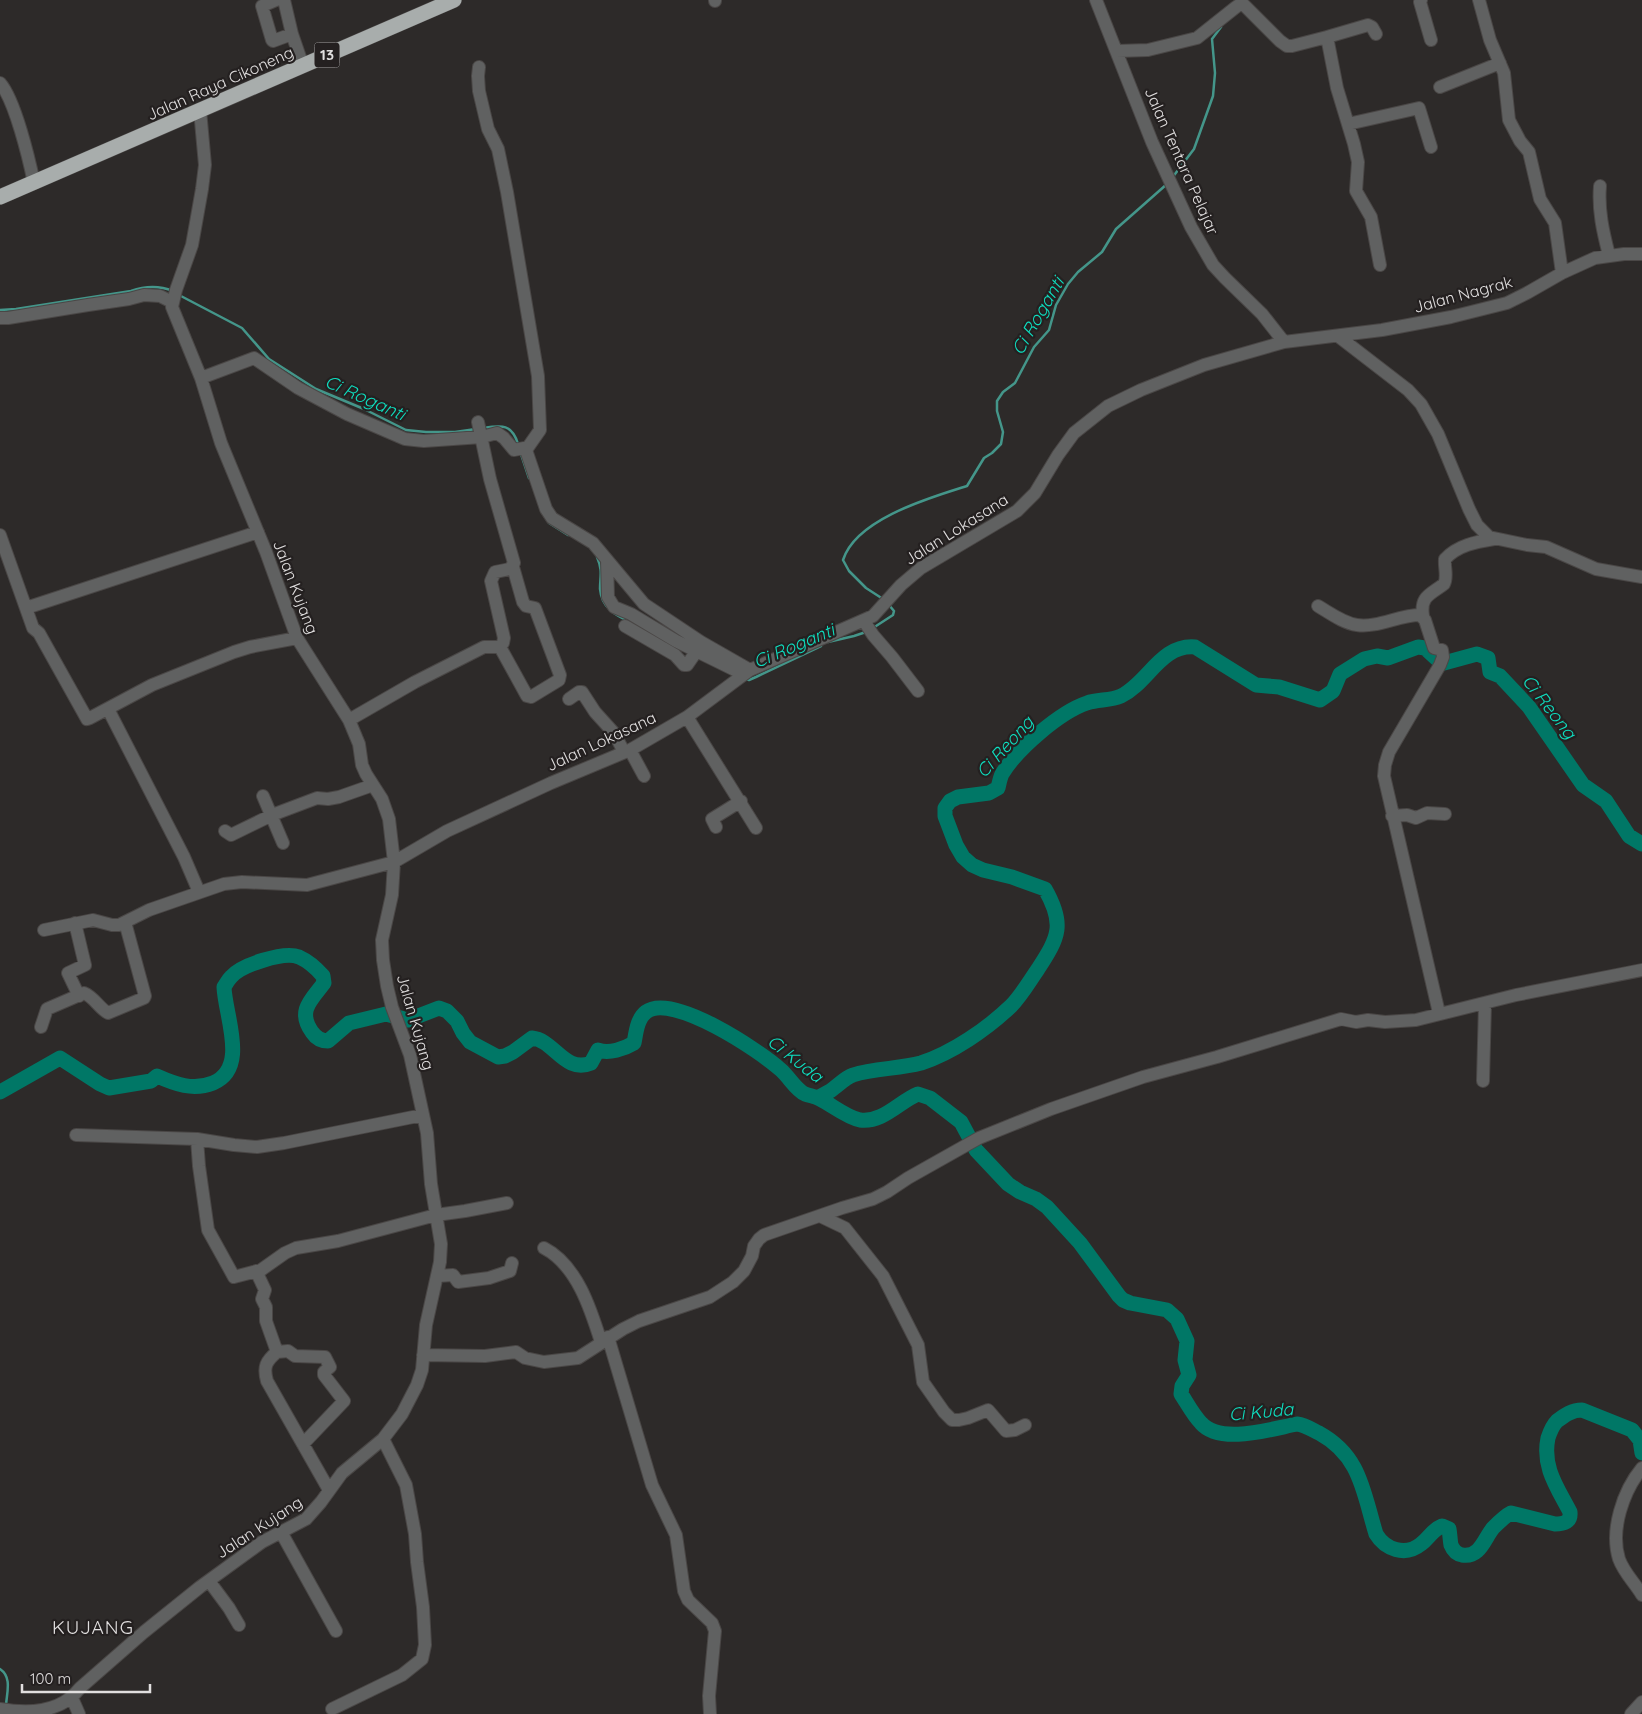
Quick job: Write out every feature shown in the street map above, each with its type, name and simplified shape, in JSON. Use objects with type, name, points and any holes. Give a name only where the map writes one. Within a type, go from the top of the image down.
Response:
[{"type":"highway","name":"Jalan Raya Cikoneng","points":[[0,197],[453,0]]},
{"type":"street","points":[[276,0],[262,6],[272,40],[292,34]]},
{"type":"street","points":[[284,0],[292,34],[303,66]]},
{"type":"street","name":"Jalan Tentara Pelajar","points":[[1096,0],[1138,106],[1191,227],[1213,264],[1224,278],[1262,314],[1284,342]]},
{"type":"street","points":[[1421,0],[1430,40]]},
{"type":"street","points":[[1479,0],[1490,40],[1506,82],[1509,120],[1520,141],[1529,152],[1540,199],[1555,223],[1562,273]]},
{"type":"street","points":[[1117,51],[1148,50],[1197,38],[1236,7],[1246,6],[1287,50],[1292,46],[1368,25],[1372,27],[1376,34]]},
{"type":"street","points":[[1327,37],[1337,88],[1358,162],[1356,191],[1371,217],[1380,265]]},
{"type":"street","points":[[1440,87],[1500,63]]},
{"type":"street","points":[[480,67],[478,76],[479,91],[488,129],[498,149],[507,192],[538,376],[540,430],[522,449]]},
{"type":"street","points":[[0,83],[8,95],[22,135],[34,183]]},
{"type":"street","points":[[1348,124],[1419,108],[1430,147]]},
{"type":"street","points":[[0,318],[129,300],[144,295],[174,296],[192,245],[202,189],[205,166],[200,110]]},
{"type":"street","points":[[1600,186],[1598,204],[1608,255]]},
{"type":"street","name":"Jalan Nagrak","points":[[1284,342],[1382,330],[1451,317],[1507,302],[1595,258],[1608,255],[1642,254]]},
{"type":"street","name":"Jalan Kujang","points":[[0,1709],[29,1713],[46,1710],[72,1698],[80,1688],[144,1632],[209,1581],[262,1542],[306,1519],[342,1473],[383,1440],[410,1400],[422,1370],[426,1326],[440,1262],[441,1244],[431,1184],[427,1133],[410,1055],[392,1007],[383,960],[382,940],[392,895],[394,862],[389,819],[382,799],[362,765],[359,744],[349,720],[296,638],[258,532],[222,443],[202,378],[173,311],[174,296]]},
{"type":"street","points":[[1338,336],[1408,390],[1421,404],[1438,434],[1477,525],[1488,537],[1546,548],[1596,569],[1642,577]]},
{"type":"street","name":"Jalan Lokasana","points":[[125,922],[149,910],[199,892],[233,883],[307,884],[394,862],[447,831],[551,783],[627,751],[687,717],[744,675],[851,625],[868,628],[873,616],[886,601],[921,568],[1017,511],[1027,503],[1074,433],[1108,406],[1141,390],[1204,365],[1284,342]]},
{"type":"street","points":[[202,378],[254,358],[298,388],[347,414],[405,439],[424,441],[480,430],[497,433],[522,449],[552,518],[590,540],[648,607],[702,642],[744,675]]},
{"type":"street","points":[[480,430],[490,479],[514,558],[513,567],[523,602],[526,606],[535,608],[560,675],[559,680],[531,697],[527,696],[500,648]]},
{"type":"street","points":[[26,608],[258,532]]},
{"type":"street","points":[[0,535],[33,628],[39,633],[85,717],[88,719],[152,685],[234,652],[250,646],[296,638]]},
{"type":"street","points":[[1439,1013],[1385,786],[1385,764],[1389,752],[1441,661],[1442,650],[1434,648],[1423,616],[1421,606],[1423,600],[1444,584],[1446,580],[1445,559],[1458,549],[1476,542],[1494,539]]},
{"type":"street","points":[[607,560],[607,588],[610,602],[614,607],[631,623],[675,655],[684,665],[694,655]]},
{"type":"street","points":[[500,648],[504,638],[491,581],[495,572],[513,567]]},
{"type":"street","points":[[1318,606],[1349,623],[1367,626],[1416,615],[1423,616]]},
{"type":"street","points":[[631,623],[694,655],[744,675]]},
{"type":"street","points":[[868,628],[918,691]]},
{"type":"street","points":[[349,720],[415,682],[484,647],[500,648]]},
{"type":"street","points":[[570,699],[579,692],[582,692],[595,712],[610,727],[644,776]]},
{"type":"street","points":[[108,709],[184,857],[199,892]]},
{"type":"street","points":[[687,717],[741,801],[756,828]]},
{"type":"street","points":[[225,831],[231,835],[236,834],[272,815],[317,798],[333,798],[373,785]]},
{"type":"street","points":[[264,796],[283,843]]},
{"type":"street","points":[[716,827],[712,818],[741,801]]},
{"type":"street","points":[[1392,816],[1407,815],[1416,818],[1427,814],[1445,814]]},
{"type":"street","points":[[41,1026],[47,1009],[84,993],[90,996],[108,1013],[145,996],[125,922],[115,926],[93,920],[44,930]]},
{"type":"street","points":[[75,923],[85,965],[68,973],[79,996]]},
{"type":"street","points":[[423,1355],[484,1356],[516,1352],[525,1358],[544,1362],[578,1358],[639,1321],[710,1297],[734,1282],[744,1271],[759,1239],[781,1229],[873,1199],[979,1138],[1051,1109],[1143,1077],[1217,1057],[1341,1019],[1356,1022],[1368,1020],[1395,1022],[1416,1020],[1439,1013],[1642,970]]},
{"type":"street","points":[[1483,1081],[1486,1004]]},
{"type":"street","points":[[76,1135],[198,1139],[234,1146],[257,1147],[423,1115]]},
{"type":"street","points":[[198,1139],[199,1166],[208,1230],[234,1277],[261,1270],[285,1253],[296,1248],[338,1241],[436,1215],[465,1212],[507,1203]]},
{"type":"street","points":[[820,1216],[845,1228],[883,1276],[918,1344],[924,1382],[944,1412],[952,1420],[959,1420],[988,1410],[1006,1431],[1026,1426]]},
{"type":"street","points":[[544,1248],[552,1252],[574,1278],[605,1340],[652,1485],[676,1535],[686,1596],[712,1623],[716,1631],[709,1696],[710,1714]]},
{"type":"street","points":[[437,1276],[453,1275],[458,1282],[475,1281],[510,1271],[512,1264]]},
{"type":"street","points":[[256,1271],[265,1290],[262,1298],[266,1311],[266,1321],[277,1352]]},
{"type":"street","points":[[302,1444],[344,1401],[324,1375],[324,1372],[330,1366],[325,1356],[296,1356],[288,1351],[277,1352],[265,1364],[264,1370],[267,1381],[302,1444],[329,1490]]},
{"type":"street","points":[[332,1709],[402,1675],[422,1659],[425,1645],[415,1534],[406,1485],[383,1440]]},
{"type":"street","points":[[1640,1470],[1622,1507],[1617,1528],[1617,1543],[1619,1558],[1624,1569],[1642,1595]]},
{"type":"street","points":[[281,1532],[336,1631]]},
{"type":"street","points":[[209,1581],[239,1625]]},
{"type":"street","points":[[72,1698],[79,1714]]},
{"type":"street","points":[[1631,1714],[1642,1702]]},
{"type":"waterway","name":"Ci Roganti","points":[[1172,178],[1194,149],[1213,96],[1215,73],[1212,39],[1221,27]]},
{"type":"waterway","name":"Ci Roganti","points":[[883,599],[866,588],[849,571],[843,560],[851,546],[863,533],[896,512],[967,486],[984,458],[1001,444],[1003,432],[997,411],[997,401],[1003,392],[1015,383],[1034,347],[1049,330],[1056,305],[1068,284],[1078,272],[1102,252],[1116,229],[1167,184]]},
{"type":"waterway","name":"Ci Roganti","points":[[0,310],[131,291],[146,287],[157,287],[173,291]]},
{"type":"waterway","name":"Ci Roganti","points":[[179,295],[242,328],[269,359],[316,389],[364,409],[406,430],[455,432],[476,429]]},
{"type":"waterway","name":"Ci Roganti","points":[[484,428],[506,427],[516,437],[518,444]]},
{"type":"waterway","name":"Ci Roganti","points":[[521,454],[529,478]]},
{"type":"waterway","name":"Ci Roganti","points":[[549,523],[568,535]]},
{"type":"waterway","name":"Ci Roganti","points":[[597,557],[601,570],[600,589],[604,603],[613,613],[638,626]]},
{"type":"waterway","name":"Ci Roganti","points":[[873,628],[893,615],[894,611],[889,605]]},
{"type":"waterway","name":"Ci Roganti","points":[[828,642],[866,632]]},
{"type":"waterway","name":"Ci Roganti","points":[[746,679],[749,680],[756,677],[821,646]]},
{"type":"waterway","name":"Ci Reong","points":[[818,1098],[853,1075],[921,1063],[933,1059],[957,1047],[980,1032],[1002,1015],[1018,998],[1045,958],[1055,939],[1057,921],[1051,901],[1045,889],[972,865],[963,857],[956,845],[945,816],[945,808],[950,801],[958,797],[989,793],[998,788],[1002,774],[1009,764],[1040,732],[1064,714],[1087,703],[1121,696],[1131,690],[1164,658],[1183,648],[1195,647],[1256,685],[1279,687],[1320,700],[1333,691],[1340,674],[1364,659],[1377,656],[1388,658],[1418,647],[1425,648],[1444,663],[1477,654],[1488,658],[1490,672],[1500,676],[1529,707],[1583,785],[1606,801],[1629,836],[1642,844]]},
{"type":"waterway","name":"Ci Kuda","points":[[0,1092],[60,1058],[109,1088],[151,1081],[157,1076],[184,1086],[213,1083],[224,1076],[230,1066],[233,1054],[224,987],[236,972],[263,960],[283,956],[299,957],[312,965],[323,976],[324,983],[311,1000],[306,1012],[306,1018],[314,1034],[319,1039],[325,1041],[328,1041],[349,1023],[386,1014],[408,1020],[439,1008],[447,1011],[457,1021],[470,1042],[498,1057],[513,1052],[532,1038],[547,1044],[574,1064],[582,1065],[591,1063],[598,1050],[616,1050],[634,1043],[639,1022],[646,1012],[658,1008],[675,1010],[715,1026],[736,1038],[770,1061],[805,1094],[818,1098],[844,1114],[860,1120],[868,1120],[884,1115],[918,1094],[930,1098],[961,1122],[976,1150],[1008,1184],[1047,1207],[1080,1243],[1123,1300],[1167,1310],[1177,1319],[1187,1341],[1185,1360],[1189,1375],[1182,1386],[1181,1394],[1201,1423],[1210,1430],[1233,1434],[1260,1432],[1297,1424],[1305,1426],[1333,1442],[1344,1453],[1358,1476],[1376,1534],[1385,1544],[1396,1550],[1402,1551],[1415,1548],[1442,1526],[1449,1529],[1451,1545],[1457,1553],[1473,1554],[1481,1547],[1493,1528],[1511,1513],[1555,1524],[1566,1522],[1570,1512],[1549,1468],[1547,1448],[1550,1431],[1554,1425],[1572,1412],[1582,1410],[1632,1430],[1640,1440],[1642,1453]]},
{"type":"waterway","points":[[0,1669],[4,1672],[7,1680],[6,1705]]},
{"type":"district","name":"KUJANG","points":[[93,1627]]}]
